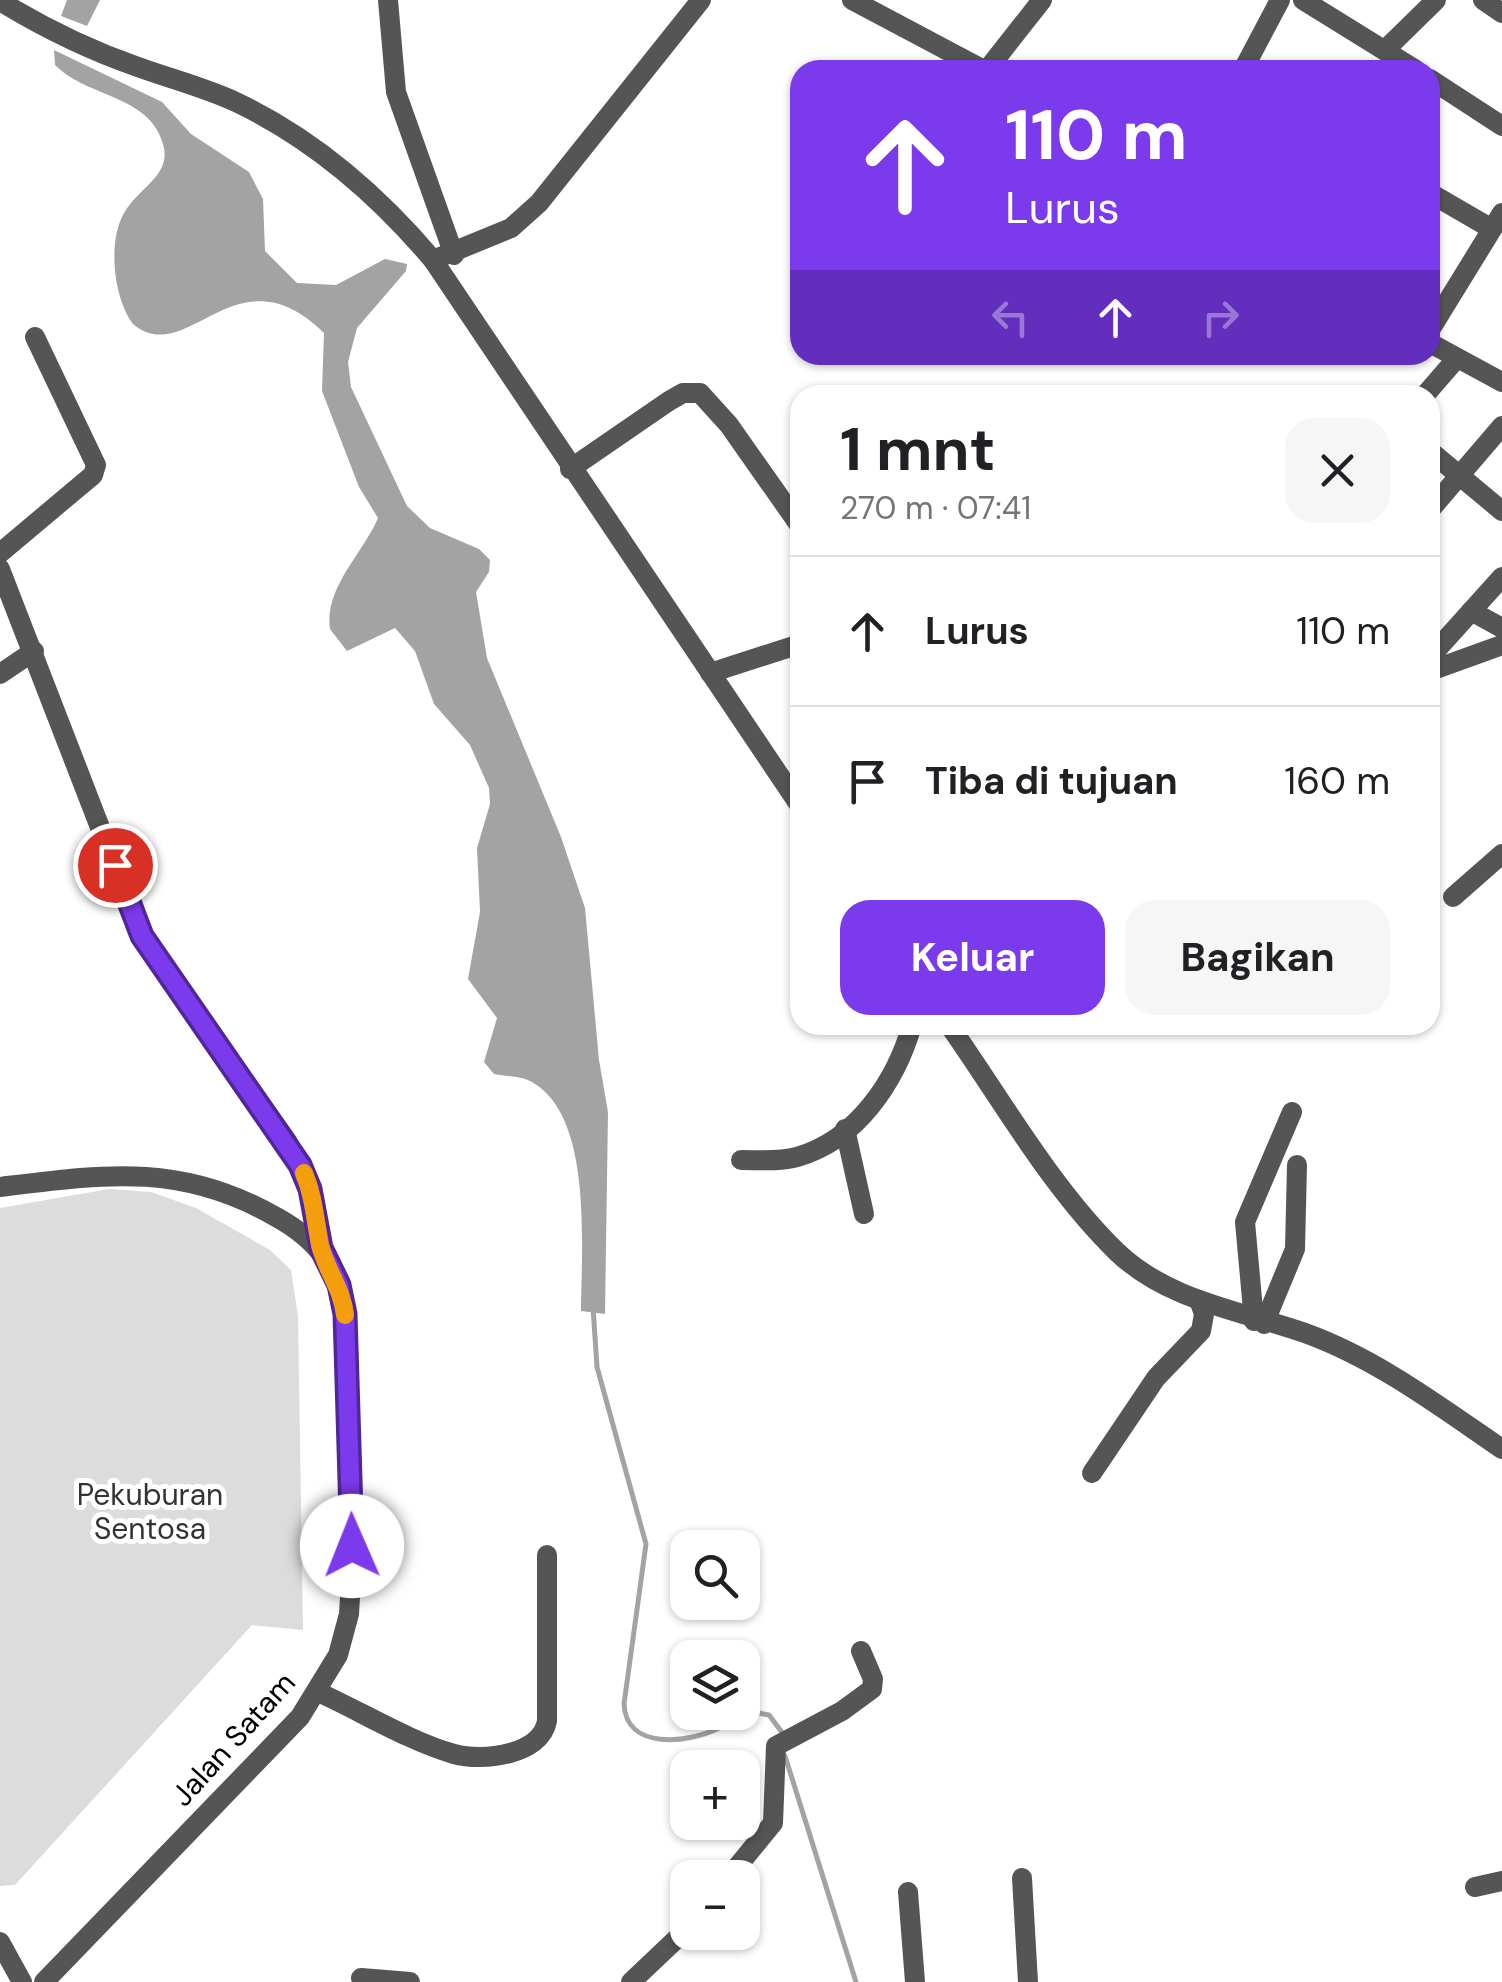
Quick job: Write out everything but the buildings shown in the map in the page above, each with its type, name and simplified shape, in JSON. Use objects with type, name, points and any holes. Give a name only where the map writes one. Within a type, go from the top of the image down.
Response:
[{"type":"street","points":[[388,0],[396,92],[454,254]]},
{"type":"street","points":[[434,260],[510,228],[539,203],[701,0]]},
{"type":"street","points":[[852,0],[967,60]]},
{"type":"street","points":[[994,60],[1042,0]]},
{"type":"street","points":[[1248,60],[1280,0]]},
{"type":"street","points":[[1303,0],[1401,60]]},
{"type":"street","points":[[1386,50],[1436,0]]},
{"type":"street","points":[[1483,0],[1502,13]]},
{"type":"street","points":[[0,1],[86,48],[234,101],[274,122],[343,168],[434,260],[570,469],[790,791]]},
{"type":"street","points":[[1440,86],[1502,126]]},
{"type":"street","points":[[1440,197],[1497,221],[1440,314]]},
{"type":"street","points":[[0,554],[93,475],[96,465],[35,337]]},
{"type":"street","points":[[1440,348],[1502,382]]},
{"type":"street","points":[[1433,385],[1458,358]]},
{"type":"street","points":[[570,469],[669,401],[684,393],[700,393],[729,425],[790,512]]},
{"type":"street","points":[[1440,499],[1502,426]]},
{"type":"street","points":[[1440,461],[1502,511]]},
{"type":"street","name":"Jalan Satam","points":[[0,569],[142,936],[286,1142],[310,1189],[321,1248],[339,1285],[345,1314],[352,1546],[346,1634],[318,1692],[300,1717],[45,1982]]},
{"type":"street","points":[[1440,646],[1502,577]]},
{"type":"street","points":[[1471,611],[1502,628]]},
{"type":"street","points":[[1440,667],[1502,644]]},
{"type":"street","points":[[710,673],[790,647]]},
{"type":"street","points":[[0,674],[34,651]]},
{"type":"street","points":[[1453,897],[1502,854]]},
{"type":"street","points":[[741,1160],[795,1158],[845,1129],[884,1091],[908,1035]]},
{"type":"street","points":[[956,1035],[1067,1193],[1118,1254],[1199,1300],[1259,1323],[1303,1333],[1384,1369],[1502,1448]]},
{"type":"street","points":[[1259,1323],[1245,1222],[1292,1112]]},
{"type":"street","points":[[845,1129],[864,1214]]},
{"type":"street","points":[[1259,1323],[1295,1249],[1298,1165]]},
{"type":"street","points":[[0,1187],[116,1174],[197,1182],[263,1209],[307,1234],[321,1248]]},
{"type":"street","points":[[1092,1473],[1156,1378],[1201,1332],[1204,1314],[1199,1300]]},
{"type":"street","points":[[318,1692],[456,1754],[504,1753],[534,1743],[543,1736],[547,1720],[547,1555]]},
{"type":"street","points":[[743,1860],[773,1823],[773,1756],[788,1739],[842,1711],[872,1689],[874,1679],[861,1651]]},
{"type":"street","points":[[1022,1878],[1028,1982]]},
{"type":"street","points":[[1474,1887],[1502,1881]]},
{"type":"street","points":[[908,1892],[915,1982]]},
{"type":"street","points":[[0,1942],[22,1982]]},
{"type":"street","points":[[631,1982],[670,1945]]},
{"type":"street","points":[[361,1978],[410,1982]]},
{"type":"green space","name":"Pekuburan Sentosa","points":[[109,1189],[151,1192],[196,1208],[270,1250],[291,1270],[298,1316],[303,1630],[252,1625],[15,1885],[0,1886],[0,1208]]},
{"type":"shaded area","points":[[67,0],[100,0],[87,26],[61,16]]},
{"type":"shaded area","points":[[54,50],[162,102],[191,134],[249,172],[263,199],[265,251],[297,283],[336,285],[385,259],[407,264],[406,271],[357,328],[348,362],[351,387],[407,506],[430,528],[479,549],[490,560],[489,572],[476,592],[487,658],[561,837],[585,908],[599,1060],[608,1112],[605,1314],[581,1311],[580,1187],[566,1124],[552,1099],[532,1082],[494,1074],[484,1062],[497,1018],[468,979],[480,912],[477,848],[490,804],[489,788],[470,745],[434,704],[415,651],[395,628],[347,651],[330,629],[338,586],[378,518],[359,487],[322,391],[324,333],[293,310],[265,301],[239,304],[174,333],[153,334],[133,324],[117,285],[116,239],[124,213],[162,167],[163,145],[157,130],[137,109],[80,82],[55,65]]},
{"type":"waterway","points":[[593,1307],[597,1367],[646,1544],[624,1704],[627,1719],[635,1730],[647,1736],[676,1739],[706,1733],[742,1713],[752,1712],[769,1715],[784,1735]]},
{"type":"waterway","points":[[785,1756],[856,1982]]},
{"type":"slow traffic","points":[[304,1173],[321,1248],[339,1285],[345,1315]]},
{"type":"route","points":[[115,865],[142,936],[267,1113],[300,1165],[310,1189],[321,1248],[339,1285],[345,1314],[352,1546]]}]
